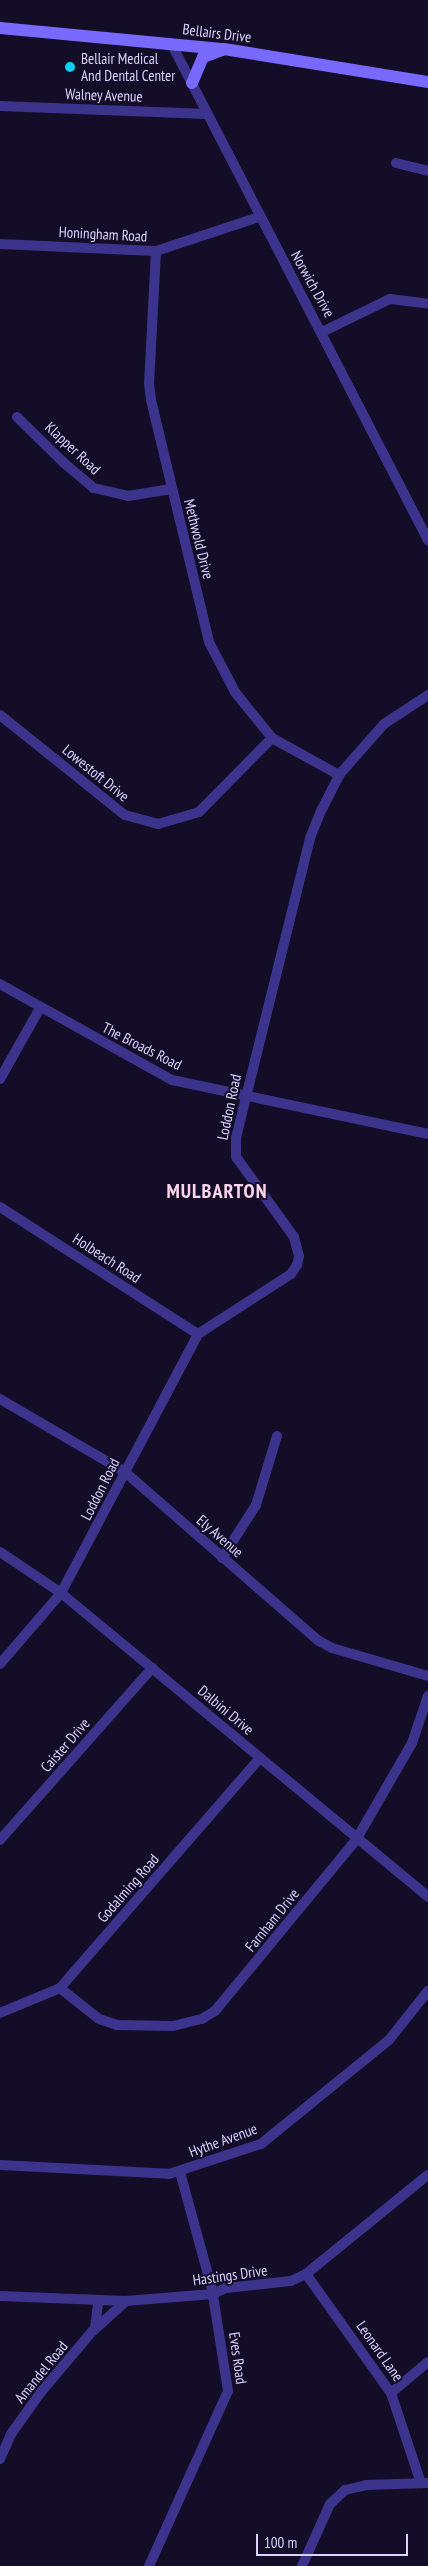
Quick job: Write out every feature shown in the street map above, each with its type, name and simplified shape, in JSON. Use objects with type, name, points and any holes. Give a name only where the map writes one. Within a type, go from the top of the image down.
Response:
[{"type":"street","name":"Bellairs Drive","points":[[0,28],[224,49],[428,82]]},
{"type":"street","name":"Norwich Drive","points":[[171,43],[258,217],[322,332],[428,540]]},
{"type":"street","points":[[192,83],[203,57],[224,49]]},
{"type":"street","name":"Walney Avenue","points":[[0,106],[207,114]]},
{"type":"street","points":[[396,163],[428,171]]},
{"type":"street","name":"Honingham Road","points":[[0,244],[156,251],[258,217]]},
{"type":"street","name":"Methwold Drive","points":[[156,251],[149,383],[171,489],[209,642],[235,692],[272,738],[339,775]]},
{"type":"street","points":[[322,332],[390,299],[428,304]]},
{"type":"street","name":"Klapper Road","points":[[16,417],[64,463],[94,488],[128,496],[171,489]]},
{"type":"street","name":"Loddon Road","points":[[0,1664],[61,1593],[198,1334],[290,1274],[300,1256],[294,1237],[236,1157],[236,1138],[310,838],[339,775],[384,724],[428,695]]},
{"type":"street","name":"Lowestoft Drive","points":[[0,715],[125,815],[158,824],[199,812],[272,738]]},
{"type":"street","name":"The Broads Road","points":[[0,984],[159,1075],[246,1097],[428,1134]]},
{"type":"street","points":[[0,1079],[40,1008]]},
{"type":"street","name":"Holbeach Road","points":[[0,1207],[198,1334]]},
{"type":"street","name":"Ely Avenue","points":[[0,1400],[125,1472],[318,1641],[332,1648],[428,1676]]},
{"type":"street","points":[[222,1558],[256,1505],[277,1436]]},
{"type":"street","name":"Dalbini Drive","points":[[0,1552],[61,1593],[356,1840],[428,1896]]},
{"type":"street","name":"Caister Drive","points":[[0,1840],[152,1668]]},
{"type":"street","name":"Farnham Drive","points":[[60,1988],[99,2019],[117,2025],[164,2027],[206,2017],[224,2002],[356,1840],[412,1743],[428,1696]]},
{"type":"street","name":"Godalming Road","points":[[0,2013],[60,1988],[260,1758]]},
{"type":"street","name":"Hythe Avenue","points":[[0,2165],[158,2174],[180,2172],[260,2144],[273,2137],[389,2040],[428,1991]]},
{"type":"street","name":"Eves Road","points":[[150,2566],[227,2396],[227,2375],[213,2294],[180,2172]]},
{"type":"street","name":"Hastings Drive","points":[[0,2296],[126,2302],[213,2294],[226,2288],[287,2282],[306,2274],[428,2175]]},
{"type":"street","name":"Leonard Lane","points":[[306,2274],[391,2393],[425,2483]]},
{"type":"street","name":"Amandel Road","points":[[0,2458],[11,2434],[41,2392],[93,2332],[98,2320],[98,2302]]},
{"type":"street","points":[[93,2332],[126,2302]]},
{"type":"street","points":[[391,2393],[428,2362]]},
{"type":"street","points":[[302,2566],[330,2504],[345,2490],[366,2485],[425,2483]]},
{"type":"place","name":"Bellair Medical And Dental Center","points":[[70,67]]},
{"type":"district","name":"MULBARTON","points":[[217,1191]]}]
